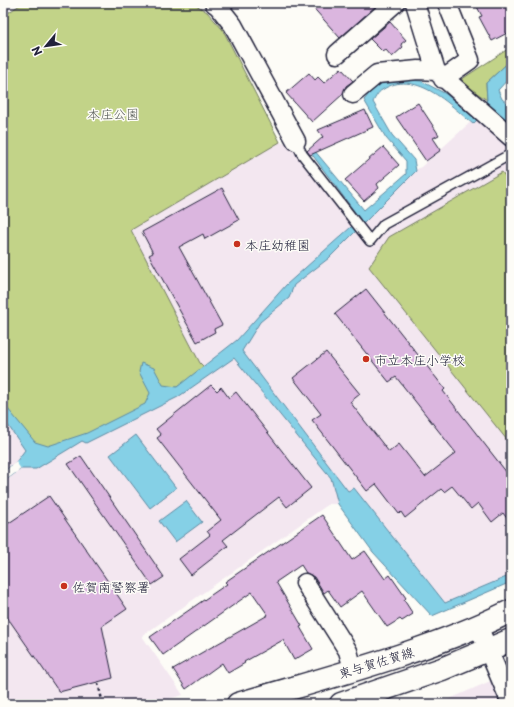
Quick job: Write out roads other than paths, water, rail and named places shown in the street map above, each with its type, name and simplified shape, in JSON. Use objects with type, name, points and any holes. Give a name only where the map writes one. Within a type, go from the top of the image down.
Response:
[{"type":"main road","name":"東与賀佐賀線","points":[[238,704],[422,647],[478,626],[511,611]]},
{"type":"main road","name":"東与賀佐賀線","points":[[341,704],[434,672],[511,640]]},
{"type":"street","points":[[214,3],[233,25],[296,141]]},
{"type":"street","points":[[337,54],[395,3]]},
{"type":"street","points":[[414,3],[440,75]]},
{"type":"street","points":[[440,75],[470,60],[447,3]]},
{"type":"street","points":[[353,94],[377,74],[418,70],[440,75],[511,137]]},
{"type":"street","points":[[305,583],[348,651],[353,669]]},
{"type":"street","points":[[478,626],[511,703]]},
{"type":"lane","points":[[296,141],[302,154],[370,241],[384,224],[511,154]]},
{"type":"water","points":[[511,60],[511,76],[498,90],[502,99],[511,106],[511,124],[491,106],[473,124],[431,91],[407,83],[394,84],[379,92],[373,102],[392,135],[414,160],[416,171],[329,258],[294,285],[289,298],[260,322],[242,351],[348,491],[354,488],[445,603],[511,575],[511,582],[432,616],[373,552],[338,504],[331,478],[234,358],[178,397],[86,443],[82,441],[36,469],[21,469],[3,482],[3,472],[16,462],[25,450],[3,418],[3,403],[35,442],[48,446],[87,433],[145,404],[150,393],[139,372],[141,363],[154,368],[163,385],[177,387],[237,340],[286,285],[360,219],[311,153],[314,150],[364,210],[406,174],[406,161],[386,138],[364,100],[376,85],[392,78],[421,81],[446,94],[472,116],[487,100],[486,83]]},
{"type":"water","points":[[136,435],[176,488],[150,508],[110,455]]},
{"type":"water","points":[[186,501],[202,522],[175,542],[159,521]]},
{"type":"place","name":"本庄幼稚園","points":[[237,244]]},
{"type":"place","name":"市立本庄小学校","points":[[366,359]]},
{"type":"place","name":"佐賀南警察署","points":[[64,586]]},
{"type":"park label","name":"本庄公園","points":[[113,113]]}]
